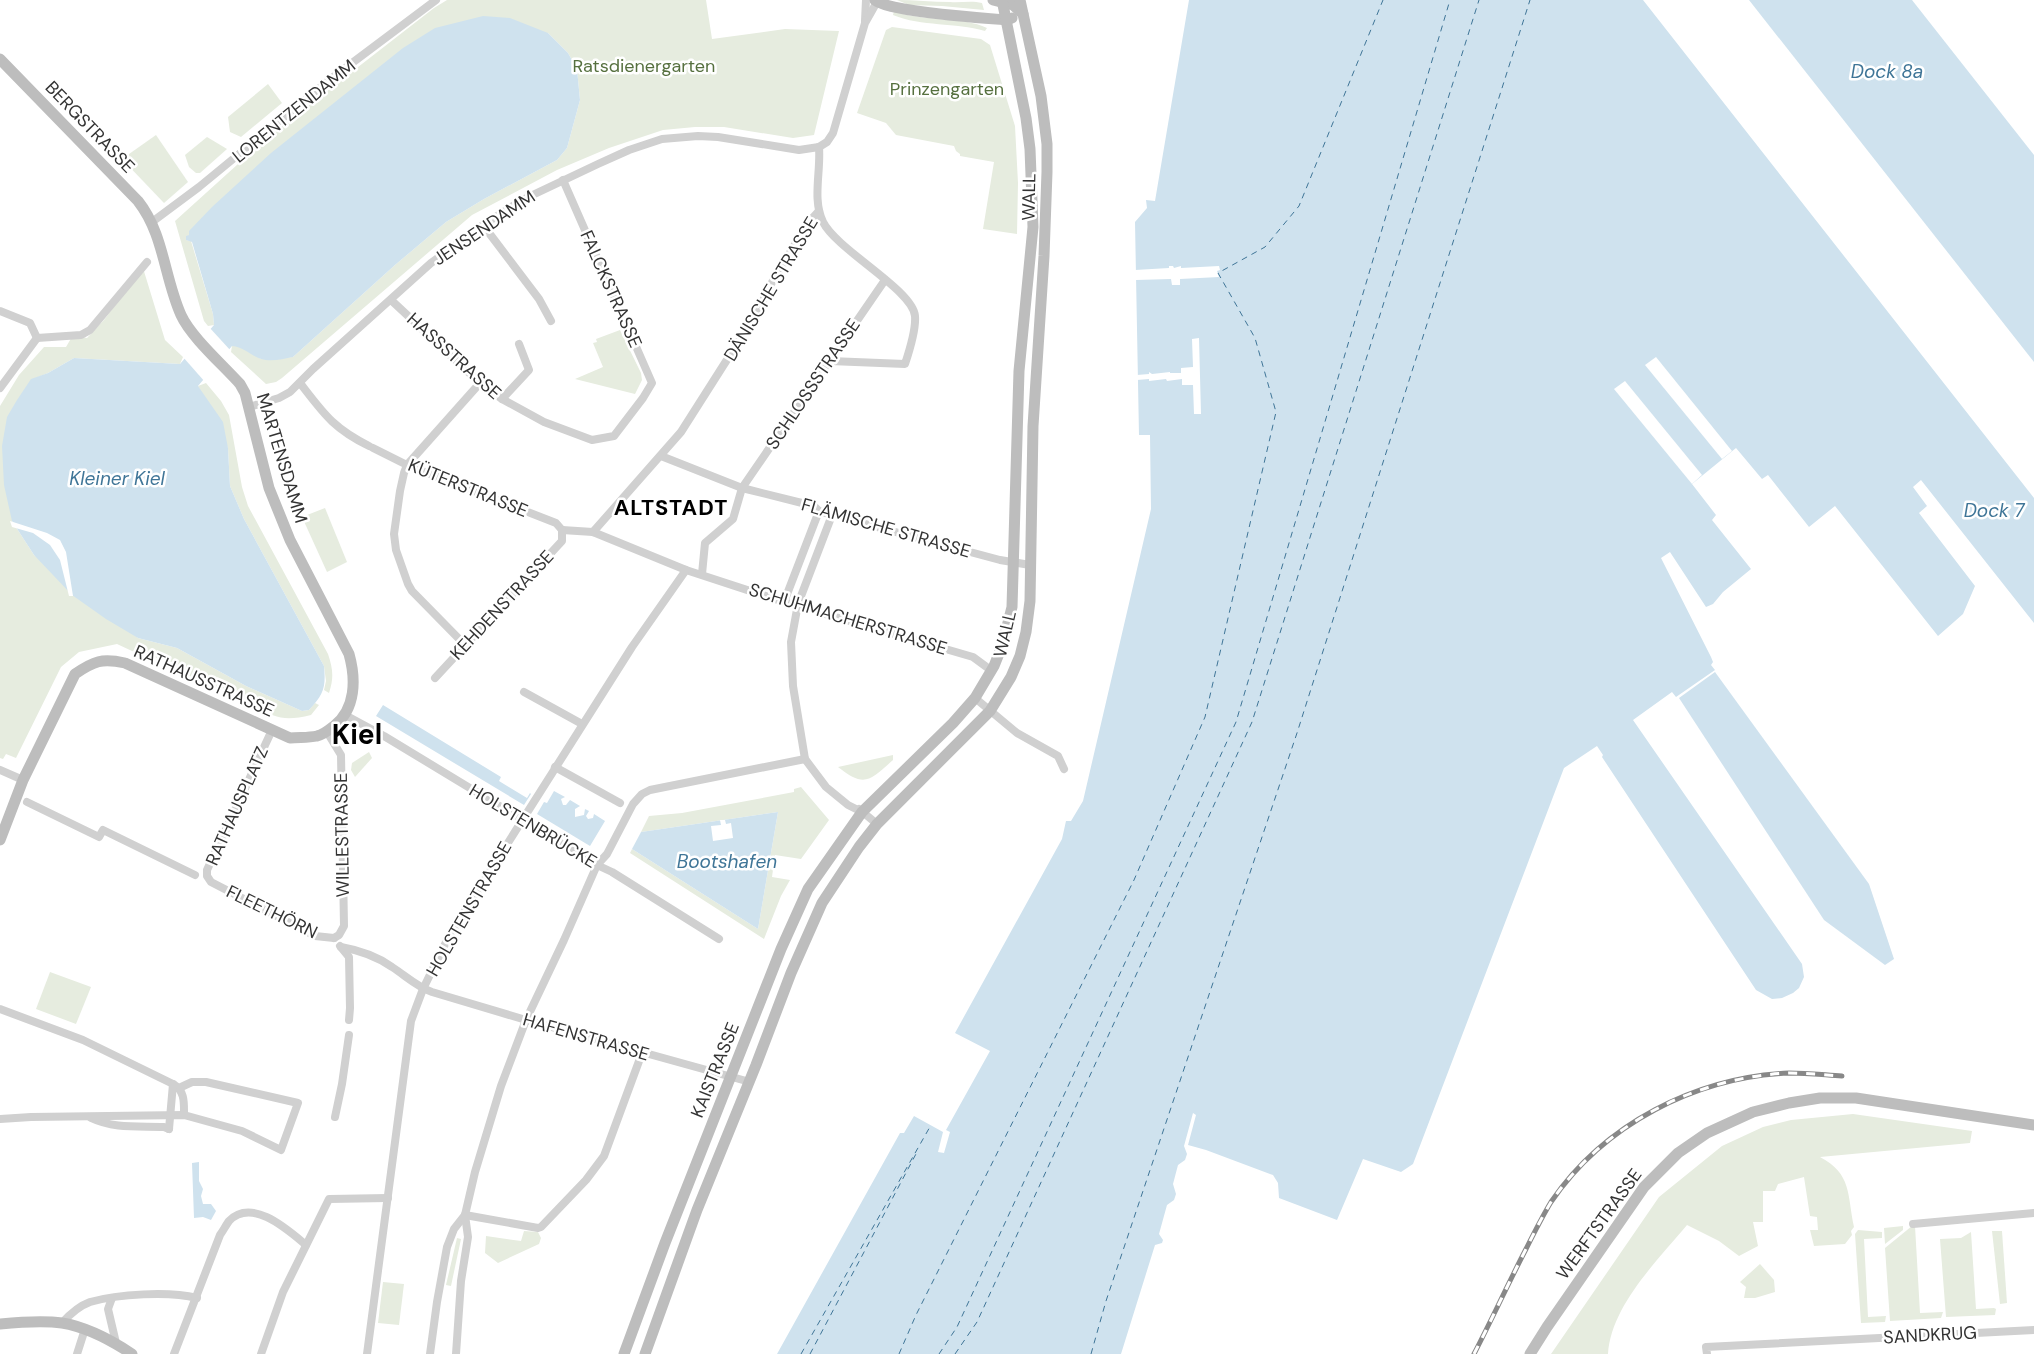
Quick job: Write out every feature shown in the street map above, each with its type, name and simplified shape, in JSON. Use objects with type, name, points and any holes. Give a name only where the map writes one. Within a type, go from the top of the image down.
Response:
[{"type":"main road","name":"WALL","points":[[862,812],[953,723],[974,698],[992,671],[1002,646],[1012,606],[1018,397],[1022,334],[1032,247],[1032,202],[1026,118],[1007,20],[999,0]]},
{"type":"main road","points":[[874,1],[919,11],[1007,20],[1022,14],[1013,6],[999,0]]},
{"type":"main road","name":"WALL","points":[[876,824],[990,711],[1011,677],[1020,656],[1026,632],[1030,601],[1034,397],[1047,200],[1047,144],[1038,78],[1020,0]]},
{"type":"main road","name":"BERGSTRASSE","points":[[0,59],[138,201],[152,222]]},
{"type":"main road","name":"MARTENSDAMM","points":[[152,222],[184,321],[240,384],[249,407],[269,488],[290,540],[349,654],[353,669],[353,686],[352,699],[345,715]]},
{"type":"main road","name":"RATHAUSSTRASSE","points":[[0,840],[23,780],[75,674],[90,663],[107,659],[125,663],[290,738],[318,736],[327,732]]},
{"type":"main road","points":[[327,732],[345,715]]},
{"type":"main road","name":"KAISTRASSE","points":[[624,1354],[665,1243],[781,949],[808,889],[862,812]]},
{"type":"main road","name":"KAISTRASSE","points":[[645,1354],[697,1210],[750,1082],[810,926],[827,895],[876,824]]},
{"type":"main road","name":"WERFTSTRASSE","points":[[1530,1354],[1547,1326],[1644,1187],[1678,1153],[1707,1133],[1746,1115],[1789,1103],[1820,1098],[1856,1098],[2034,1125]]},
{"type":"main road","points":[[0,1324],[37,1321],[62,1323],[85,1329],[116,1343],[132,1354]]},
{"type":"street","name":"LORENTZENDAMM","points":[[152,222],[199,187],[328,81],[436,0]]},
{"type":"street","points":[[819,147],[827,142],[833,133],[865,23],[874,1]]},
{"type":"street","name":"JENSENDAMM","points":[[249,407],[279,398],[300,384],[313,369],[431,263],[522,200],[563,180],[629,150],[662,139],[698,136],[727,138],[799,150],[819,147]]},
{"type":"street","name":"DÄNISCHE STRASSE","points":[[593,532],[681,432],[761,307],[771,284],[808,223],[819,211],[817,191],[820,161],[819,147]]},
{"type":"street","name":"FALCKSTRASSE","points":[[563,180],[652,383],[643,398]]},
{"type":"street","points":[[819,211],[825,225],[835,238],[870,265],[909,302],[915,317],[905,364],[830,361]]},
{"type":"street","points":[[483,226],[539,299],[552,321]]},
{"type":"street","points":[[0,388],[37,338],[81,335],[90,330],[146,262]]},
{"type":"street","name":"SCHLOSSSTRASSE","points":[[702,574],[705,543],[733,519],[742,488],[885,280]]},
{"type":"street","name":"HASSSTRASSE","points":[[391,300],[480,383],[502,399],[544,422],[592,440],[614,436],[643,398]]},
{"type":"street","points":[[0,311],[30,323],[37,338]]},
{"type":"street","points":[[502,399],[529,370],[519,344]]},
{"type":"street","points":[[465,645],[412,591],[400,561],[394,534],[395,517],[407,465],[480,383]]},
{"type":"street","name":"KÜTERSTRASSE","points":[[300,384],[330,421],[346,434],[407,465],[556,523],[562,530]]},
{"type":"street","points":[[1018,397],[1034,397]]},
{"type":"street","name":"FLÄMISCHE STRASSE","points":[[661,456],[742,488],[814,506],[819,511],[832,515],[1014,563],[1030,565]]},
{"type":"street","points":[[784,602],[819,511]]},
{"type":"street","points":[[832,515],[798,604],[791,642],[793,686],[805,759],[826,787],[841,800],[862,812],[876,824]]},
{"type":"street","name":"SCHUHMACHERSTRASSE","points":[[562,530],[593,532],[686,570],[784,602],[798,604],[973,657],[992,671]]},
{"type":"street","name":"KEHDENSTRASSE","points":[[435,678],[562,541],[562,530]]},
{"type":"street","name":"HOLSTENSTRASSE","points":[[367,1354],[411,1021],[423,989],[449,936],[524,816],[632,647],[686,570]]},
{"type":"street","points":[[524,692],[582,724]]},
{"type":"street","points":[[974,698],[1017,732],[1058,756],[1064,770]]},
{"type":"street","name":"HOLSTENBRÜCKE","points":[[345,715],[524,816],[597,865],[612,872],[719,939]]},
{"type":"street","name":"RATHAUSPLATZ","points":[[211,882],[207,876],[207,870],[272,730]]},
{"type":"street","name":"WILLESTRASSE","points":[[327,732],[341,755],[344,926],[339,935],[334,938]]},
{"type":"street","points":[[430,1354],[447,1247],[454,1229],[465,1213],[475,1172],[501,1086],[526,1020],[597,865],[607,854],[631,809],[642,794],[650,790],[805,759]]},
{"type":"street","points":[[555,767],[620,802]]},
{"type":"street","points":[[0,770],[23,780]]},
{"type":"street","points":[[27,802],[100,837],[103,830],[195,874]]},
{"type":"street","name":"FLEETHÖRN","points":[[211,882],[315,936],[334,938]]},
{"type":"street","points":[[334,938],[349,957],[349,1020]]},
{"type":"street","name":"HAFENSTRASSE","points":[[341,947],[353,949],[390,965],[423,989],[642,1053],[750,1082]]},
{"type":"street","points":[[0,1009],[83,1040],[176,1086],[183,1095],[184,1115],[169,1129]]},
{"type":"street","points":[[335,1117],[342,1084],[348,1034]]},
{"type":"street","points":[[465,1213],[538,1228],[541,1227],[586,1180],[604,1156],[642,1053]]},
{"type":"street","points":[[0,1119],[184,1115],[242,1131],[281,1150],[298,1104],[206,1082],[192,1082],[176,1086]]},
{"type":"street","points":[[169,1129],[176,1086]]},
{"type":"street","points":[[90,1117],[108,1125],[164,1127],[169,1129]]},
{"type":"street","points":[[261,1354],[283,1292],[329,1199],[388,1198]]},
{"type":"street","points":[[174,1354],[220,1235],[230,1221],[240,1214],[251,1213],[266,1217],[280,1224],[306,1245]]},
{"type":"street","points":[[456,1354],[461,1282],[468,1237],[465,1213]]},
{"type":"street","points":[[1913,1224],[2034,1213]]},
{"type":"street","points":[[62,1323],[71,1312],[88,1303],[112,1298],[183,1295],[197,1298]]},
{"type":"street","points":[[112,1298],[108,1309],[116,1343]]},
{"type":"street","points":[[77,1354],[85,1329]]},
{"type":"street","name":"SANDKRUG","points":[[1706,1351],[2034,1330]]},
{"type":"green space","name":"Ratsdienergarten","points":[[447,0],[706,0],[712,39],[785,29],[839,31],[814,135],[793,138],[724,127],[663,130],[609,148],[557,170],[472,215],[282,378],[276,382],[266,384],[231,352],[232,346],[239,346],[261,359],[293,357],[446,222],[484,199],[557,160],[567,148],[580,100],[577,69],[568,53],[548,33],[189,235],[186,240],[191,241],[213,314],[214,325],[208,326],[204,321],[175,221],[268,137],[434,8]]},
{"type":"green space","points":[[897,0],[978,2],[982,3],[984,10],[909,5]]},
{"type":"green space","points":[[894,11],[917,17],[977,24],[987,28],[985,31],[962,26],[904,19],[893,15]]},
{"type":"green space","name":"Prinzengarten","points":[[892,27],[981,39],[990,45],[1015,126],[1018,183],[1017,234],[983,229],[994,162],[960,156],[954,146],[896,135],[886,123],[857,113],[886,30]]},
{"type":"green space","points":[[268,84],[282,103],[241,137],[230,132],[228,117]]},
{"type":"green space","points":[[156,135],[188,182],[164,203],[122,159]]},
{"type":"green space","points":[[207,137],[227,149],[200,173],[196,173],[189,167],[185,155]]},
{"type":"green space","points":[[143,268],[165,340],[183,357],[180,364],[74,358],[48,373],[31,380],[12,521],[34,555],[138,638],[177,648],[246,686],[302,711],[309,710],[315,703],[319,705],[311,715],[295,718],[275,716],[255,706],[256,704],[249,701],[248,703],[227,693],[228,691],[222,688],[220,690],[181,672],[172,662],[132,651],[117,644],[79,652],[61,667],[16,758],[6,754],[3,759],[0,758],[0,406],[19,375],[44,347],[66,347],[73,335],[87,338],[104,320]]},
{"type":"green space","points":[[620,330],[641,373],[642,380],[635,394],[575,379],[603,367],[593,343],[597,342],[596,339]]},
{"type":"green space","points":[[206,383],[221,401],[229,415],[242,487],[248,506],[328,654],[332,674],[329,693],[324,690],[326,681],[324,666],[244,519],[230,486],[228,448],[198,386]]},
{"type":"green space","points":[[325,508],[347,562],[327,572],[302,517]]},
{"type":"green space","points":[[369,752],[372,758],[355,777],[351,770],[352,763]]},
{"type":"green space","points":[[893,755],[893,760],[878,773],[867,779],[855,778],[838,767]]},
{"type":"green space","points":[[801,787],[829,820],[801,859],[775,855],[772,877],[790,880],[781,896],[764,939],[630,853],[632,849],[758,929],[778,812],[641,832],[649,816],[682,813],[794,792],[794,789]]},
{"type":"green space","points":[[50,972],[91,987],[76,1024],[36,1009]]},
{"type":"green space","points":[[1853,1114],[1972,1131],[1970,1143],[1820,1157],[1838,1170],[1849,1195],[1854,1227],[1851,1231],[1852,1235],[1845,1244],[1814,1246],[1810,1230],[1818,1230],[1817,1217],[1810,1216],[1804,1177],[1778,1184],[1775,1191],[1763,1191],[1763,1222],[1753,1222],[1758,1246],[1739,1256],[1719,1241],[1687,1225],[1637,1285],[1626,1302],[1611,1336],[1608,1354],[1551,1354],[1659,1197],[1722,1146],[1763,1127],[1791,1120]]},
{"type":"green space","points":[[1903,1226],[1903,1230],[1885,1244],[1884,1228]]},
{"type":"green space","points":[[1912,1226],[1915,1226],[1920,1313],[1943,1312],[1941,1318],[1890,1321],[1885,1248]]},
{"type":"green space","points":[[1858,1230],[1882,1232],[1882,1238],[1864,1239],[1868,1317],[1886,1316],[1885,1322],[1861,1323],[1855,1234]]},
{"type":"green space","points":[[524,1231],[538,1232],[541,1238],[539,1244],[498,1263],[485,1253],[486,1236],[521,1241]]},
{"type":"green space","points":[[1992,1231],[2002,1231],[2007,1303],[2000,1304]]},
{"type":"green space","points":[[1971,1232],[1976,1309],[1994,1308],[1996,1309],[1995,1315],[1946,1317],[1940,1239],[1961,1238]]},
{"type":"green space","points":[[457,1238],[461,1239],[451,1286],[446,1285]]},
{"type":"green space","points":[[1760,1264],[1774,1280],[1775,1292],[1755,1298],[1744,1298],[1746,1287],[1740,1282]]},
{"type":"green space","points":[[383,1282],[404,1284],[399,1325],[378,1323]]},
{"type":"water","name":"Dock 7","points":[[1189,0],[1643,0],[2034,498],[2034,623],[1921,480],[1913,487],[1927,506],[1919,513],[1975,586],[1963,614],[1938,636],[1835,506],[1809,527],[1768,475],[1762,479],[1736,448],[1692,484],[1716,515],[1712,520],[1751,569],[1723,592],[1713,604],[1706,607],[1670,552],[1661,558],[1711,657],[1713,662],[1711,665],[1715,670],[1676,697],[1672,692],[1633,720],[1802,964],[1804,977],[1799,988],[1782,998],[1772,999],[1756,990],[1602,757],[1603,755],[1597,746],[1564,768],[1413,1164],[1401,1172],[1363,1159],[1337,1220],[1279,1198],[1278,1183],[1273,1175],[1188,1145],[1196,1115],[1193,1113],[1184,1146],[1187,1154],[1185,1160],[1178,1165],[1173,1184],[1176,1194],[1174,1200],[1167,1205],[1159,1234],[1163,1240],[1162,1243],[1155,1245],[1121,1354],[777,1354],[900,1133],[904,1133],[914,1116],[943,1132],[938,1152],[944,1153],[950,1132],[946,1130],[990,1051],[955,1033],[1062,839],[1066,821],[1071,821],[1083,801],[1151,509],[1150,435],[1139,435],[1135,222],[1147,208],[1146,200],[1155,201]]},
{"type":"water","name":"Dock 8a","points":[[1749,0],[1912,0],[2034,155],[2034,362]]},
{"type":"water","name":"Kleiner Kiel","points":[[483,16],[510,18],[548,33],[568,53],[577,69],[580,100],[567,148],[557,160],[484,199],[446,222],[293,357],[265,360],[232,346],[198,386],[223,422],[228,448],[230,486],[244,519],[324,666],[325,679],[321,695],[309,710],[302,711],[246,686],[177,648],[138,638],[106,619],[72,595],[34,555],[12,521],[4,485],[2,446],[7,417],[31,379],[48,373],[74,358],[180,364],[214,325],[213,314],[192,242],[186,240],[189,231],[212,207],[271,153],[403,48],[435,28]]},
{"type":"water","points":[[1715,672],[1869,884],[1894,959],[1885,965],[1824,920],[1679,698]]},
{"type":"water","points":[[383,705],[501,777],[499,781],[527,798],[530,793],[524,805],[376,716]]},
{"type":"water","points":[[554,791],[565,797],[561,799],[563,805],[566,805],[570,800],[580,806],[575,809],[575,817],[584,815],[585,809],[589,811],[586,816],[588,819],[593,818],[594,814],[605,821],[590,846],[537,814],[544,802],[547,803]]},
{"type":"water","name":"Bootshafen","points":[[778,812],[758,929],[632,849],[641,832]]},
{"type":"water","points":[[199,1162],[199,1181],[203,1189],[201,1196],[203,1204],[211,1204],[216,1211],[211,1220],[203,1217],[194,1218],[192,1163]]},
{"type":"pier","points":[[1169,266],[1174,268],[1181,266],[1181,268],[1219,266],[1220,270],[1217,271],[1219,277],[1180,279],[1180,285],[1172,285],[1171,279],[1136,280],[1135,270],[1169,268]]},
{"type":"pier","points":[[209,327],[231,351],[205,382],[183,357]]},
{"type":"pier","points":[[1199,338],[1201,414],[1194,414],[1193,385],[1182,385],[1182,379],[1167,381],[1166,379],[1137,380],[1137,375],[1149,374],[1149,372],[1152,374],[1181,373],[1181,368],[1193,367],[1192,339]]},
{"type":"pier","points":[[1656,357],[1732,451],[1722,459],[1645,365]]},
{"type":"pier","points":[[1625,381],[1702,475],[1692,484],[1614,389]]},
{"type":"pier","points":[[10,521],[47,533],[60,540],[66,552],[73,596],[69,596],[60,560],[50,545],[33,533],[12,527]]},
{"type":"pier","points":[[720,820],[725,820],[726,824],[731,823],[733,838],[713,841],[711,826],[721,825]]},
{"type":"ferry route","points":[[899,1354],[916,1315],[1134,880],[1205,717],[1276,412],[1255,338],[1218,273],[1265,247],[1299,206],[1383,0]]},
{"type":"ferry route","points":[[939,1354],[957,1327],[1236,722],[1450,0]]},
{"type":"ferry route","points":[[955,1354],[977,1322],[1252,722],[1479,0]]},
{"type":"ferry route","points":[[1091,1354],[1106,1301],[1297,733],[1530,0]]},
{"type":"ferry route","points":[[801,1354],[931,1125]]},
{"type":"ferry route","points":[[810,1354],[917,1152]]},
{"type":"railway","points":[[1474,1354],[1551,1202],[1573,1174],[1597,1150],[1625,1128],[1655,1110],[1687,1095],[1720,1084],[1754,1076],[1789,1073],[1842,1076]]},
{"type":"district","name":"ALTSTADT","points":[[671,507]]},
{"type":"district","name":"Kiel","points":[[357,734]]}]
